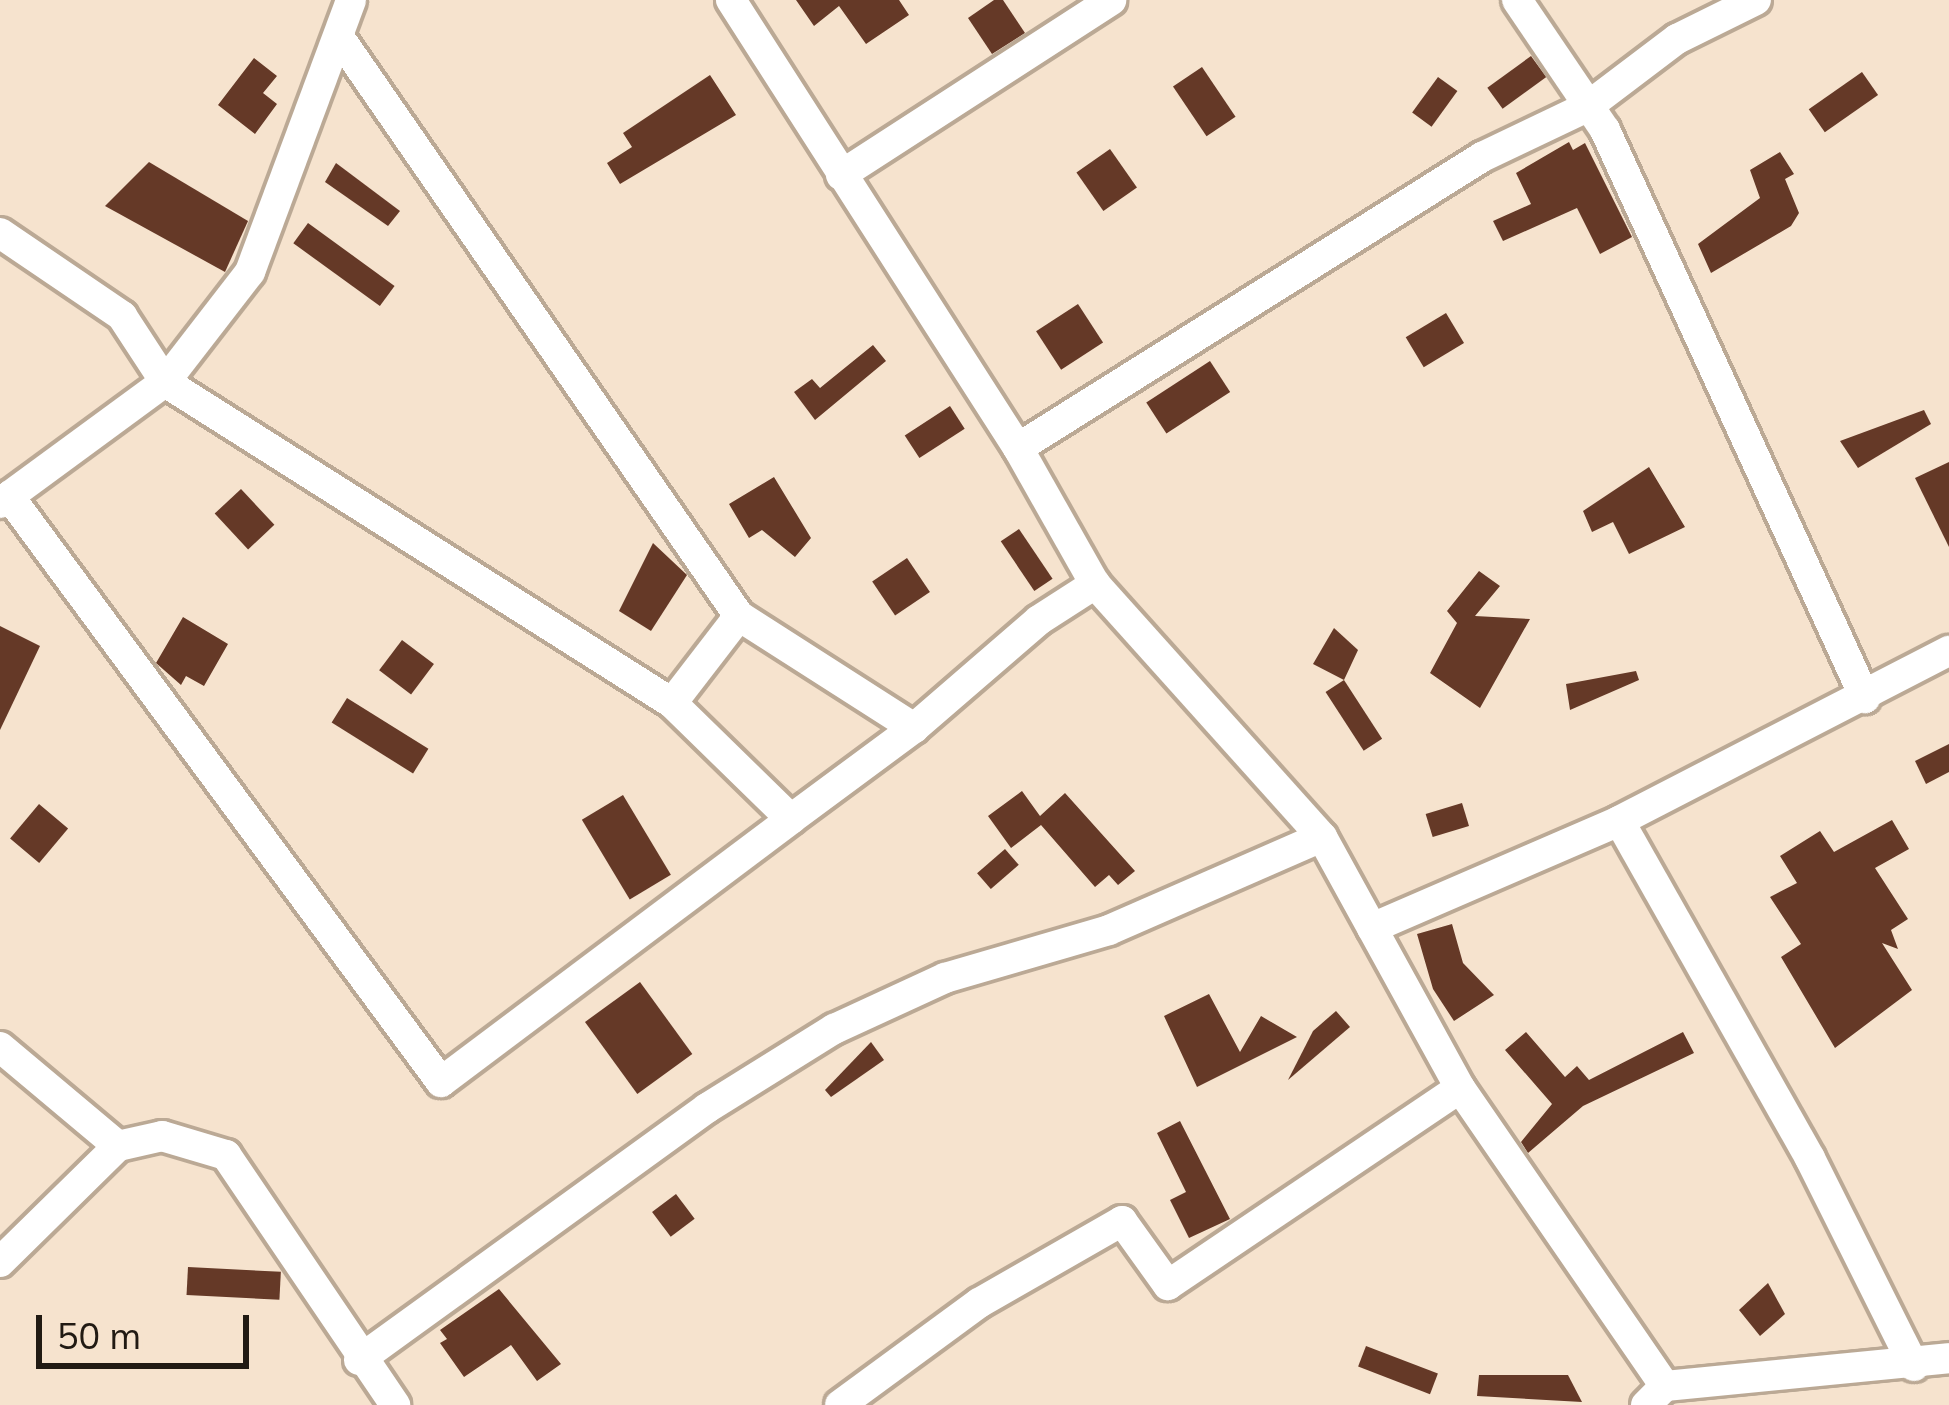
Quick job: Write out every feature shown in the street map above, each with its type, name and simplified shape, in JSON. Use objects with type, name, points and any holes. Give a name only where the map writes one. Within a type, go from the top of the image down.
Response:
[{"type":"street","points":[[351,0],[250,272],[165,382],[5,500],[441,1082],[914,728],[1039,620],[1095,584]]},
{"type":"street","points":[[730,0],[1018,448],[1095,584],[1322,837],[1460,1088],[1655,1396],[1949,1358]]},
{"type":"street","points":[[841,175],[1111,0]]},
{"type":"street","points":[[1517,0],[1605,130],[1865,698]]},
{"type":"street","points":[[1018,448],[1482,157],[1586,106],[1677,39],[1756,0]]},
{"type":"street","points":[[339,37],[739,616],[914,728]]},
{"type":"street","points":[[0,233],[122,316],[165,382],[672,703],[790,819]]},
{"type":"street","points":[[672,703],[739,616]]},
{"type":"street","points":[[1372,928],[1619,821],[1949,651]]},
{"type":"street","points":[[1619,821],[1810,1158],[1914,1366]]},
{"type":"street","points":[[359,1360],[707,1108],[834,1029],[945,978],[1109,930],[1322,837]]},
{"type":"street","points":[[0,1047],[118,1146]]},
{"type":"street","points":[[840,1405],[979,1303],[1122,1221],[1168,1285],[1460,1088]]},
{"type":"street","points":[[0,1262],[118,1146],[162,1136],[226,1155],[313,1276],[359,1360],[395,1405]]},
{"type":"building","points":[[796,0],[899,0],[909,15],[866,44],[839,6],[814,26]]},
{"type":"building","points":[[994,0],[1003,0],[1025,33],[992,54],[968,18]]},
{"type":"building","points":[[1531,56],[1546,77],[1503,109],[1487,88]]},
{"type":"building","points":[[254,58],[277,76],[263,93],[277,104],[255,134],[218,105]]},
{"type":"building","points":[[1202,67],[1236,117],[1207,136],[1173,87]]},
{"type":"building","points":[[1862,72],[1878,95],[1825,132],[1809,109]]},
{"type":"building","points":[[710,75],[736,115],[620,184],[607,163],[632,147],[623,133]]},
{"type":"building","points":[[1438,77],[1457,91],[1432,127],[1412,113]]},
{"type":"building","points":[[1569,142],[1573,150],[1585,143],[1632,237],[1600,254],[1577,208],[1503,241],[1493,221],[1531,204],[1516,173]]},
{"type":"building","points":[[1110,149],[1137,188],[1103,211],[1076,173]]},
{"type":"building","points":[[1780,152],[1794,174],[1785,179],[1799,213],[1791,226],[1711,273],[1698,244],[1760,198],[1750,170]]},
{"type":"building","points":[[149,162],[248,221],[225,272],[105,206]]},
{"type":"building","points":[[336,163],[400,211],[388,226],[325,182]]},
{"type":"building","points":[[308,223],[395,286],[380,306],[293,243]]},
{"type":"building","points":[[1078,304],[1103,343],[1061,370],[1036,331]]},
{"type":"building","points":[[1446,313],[1464,343],[1424,367],[1406,337]]},
{"type":"building","points":[[873,345],[886,361],[815,420],[794,392],[812,379],[820,388]]},
{"type":"building","points":[[1210,361],[1230,392],[1166,433],[1146,402]]},
{"type":"building","points":[[950,406],[965,429],[919,458],[905,435]]},
{"type":"building","points":[[1924,410],[1931,424],[1858,468],[1840,441]]},
{"type":"building","points":[[1949,462],[1949,547],[1915,478]]},
{"type":"building","points":[[1649,467],[1685,527],[1629,554],[1613,522],[1592,532],[1583,511]]},
{"type":"building","points":[[774,477],[811,538],[795,557],[762,530],[749,538],[729,504]]},
{"type":"building","points":[[241,489],[274,525],[248,549],[215,514]]},
{"type":"building","points":[[1019,529],[1053,579],[1034,591],[1001,541]]},
{"type":"building","points":[[653,543],[687,575],[651,631],[619,611]]},
{"type":"building","points":[[907,558],[930,592],[895,615],[872,581]]},
{"type":"building","points":[[1479,571],[1500,586],[1475,616],[1530,619],[1480,708],[1430,673],[1457,623],[1447,611]]},
{"type":"building","points":[[183,617],[228,644],[204,686],[186,676],[181,685],[156,663]]},
{"type":"building","points":[[0,626],[40,646],[0,730]]},
{"type":"building","points":[[1334,628],[1358,650],[1344,680],[1313,664]]},
{"type":"building","points":[[402,640],[434,664],[411,694],[379,670]]},
{"type":"building","points":[[1636,671],[1639,680],[1570,710],[1566,684]]},
{"type":"building","points":[[1344,680],[1382,739],[1364,751],[1326,692]]},
{"type":"building","points":[[347,698],[428,749],[413,773],[332,723]]},
{"type":"building","points":[[1949,744],[1949,772],[1926,784],[1915,761]]},
{"type":"building","points":[[1022,791],[1040,816],[1065,793],[1135,871],[1118,885],[1109,875],[1095,887],[1041,825],[1011,848],[988,816]]},
{"type":"building","points":[[623,795],[671,875],[630,899],[582,820]]},
{"type":"building","points":[[1462,803],[1469,826],[1433,837],[1426,814]]},
{"type":"building","points":[[39,804],[68,828],[39,863],[10,838]]},
{"type":"building","points":[[1892,820],[1909,849],[1875,868],[1908,919],[1891,930],[1898,949],[1882,943],[1912,990],[1835,1048],[1781,957],[1801,944],[1770,897],[1797,883],[1780,856],[1820,831],[1834,852]]},
{"type":"building","points":[[1005,849],[1019,865],[991,889],[977,873]]},
{"type":"building","points":[[1452,924],[1463,963],[1494,995],[1454,1021],[1433,989],[1417,934]]},
{"type":"building","points":[[640,982],[692,1054],[637,1094],[585,1022]]},
{"type":"building","points":[[1209,994],[1240,1052],[1261,1016],[1297,1037],[1197,1087],[1164,1016]]},
{"type":"building","points":[[1336,1011],[1350,1027],[1288,1080],[1313,1031]]},
{"type":"building","points":[[1526,1032],[1565,1077],[1577,1066],[1589,1080],[1683,1032],[1694,1053],[1583,1106],[1528,1153],[1521,1142],[1552,1104],[1505,1050]]},
{"type":"building","points":[[871,1042],[884,1060],[831,1097],[825,1090]]},
{"type":"building","points":[[1180,1121],[1230,1219],[1189,1238],[1170,1200],[1186,1192],[1157,1133]]},
{"type":"building","points":[[676,1194],[695,1219],[671,1237],[652,1212]]},
{"type":"building","points":[[188,1267],[281,1272],[279,1300],[187,1295]]},
{"type":"building","points":[[1768,1283],[1785,1314],[1760,1336],[1739,1310]]},
{"type":"building","points":[[499,1289],[561,1364],[537,1381],[511,1345],[464,1377],[440,1343],[447,1339],[440,1330]]},
{"type":"building","points":[[1366,1346],[1438,1374],[1430,1394],[1358,1367]]},
{"type":"building","points":[[1479,1375],[1568,1375],[1582,1402],[1477,1396]]}]
